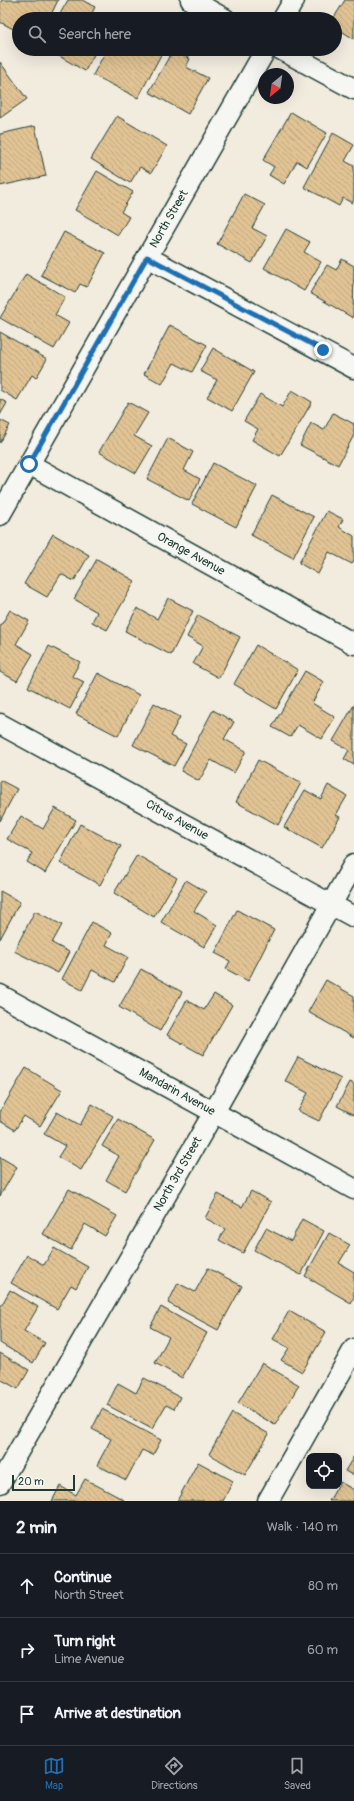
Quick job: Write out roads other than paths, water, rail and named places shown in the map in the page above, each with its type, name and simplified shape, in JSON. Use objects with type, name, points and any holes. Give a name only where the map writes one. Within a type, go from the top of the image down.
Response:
[{"type":"street","points":[[191,0],[212,12]]},
{"type":"street","points":[[287,12],[294,0]]},
{"type":"street","name":"North Street","points":[[0,515],[262,56]]},
{"type":"street","points":[[293,56],[354,89]]},
{"type":"street","points":[[147,257],[354,368]]},
{"type":"street","name":"Orange Avenue","points":[[29,464],[354,644]]},
{"type":"street","name":"Citrus Avenue","points":[[0,724],[354,917]]},
{"type":"street","name":"North 3rd Street","points":[[0,1484],[214,1112],[354,864]]},
{"type":"street","name":"Mandarin Avenue","points":[[0,997],[214,1112],[354,1190]]},
{"type":"street","points":[[268,1501],[354,1349]]}]
